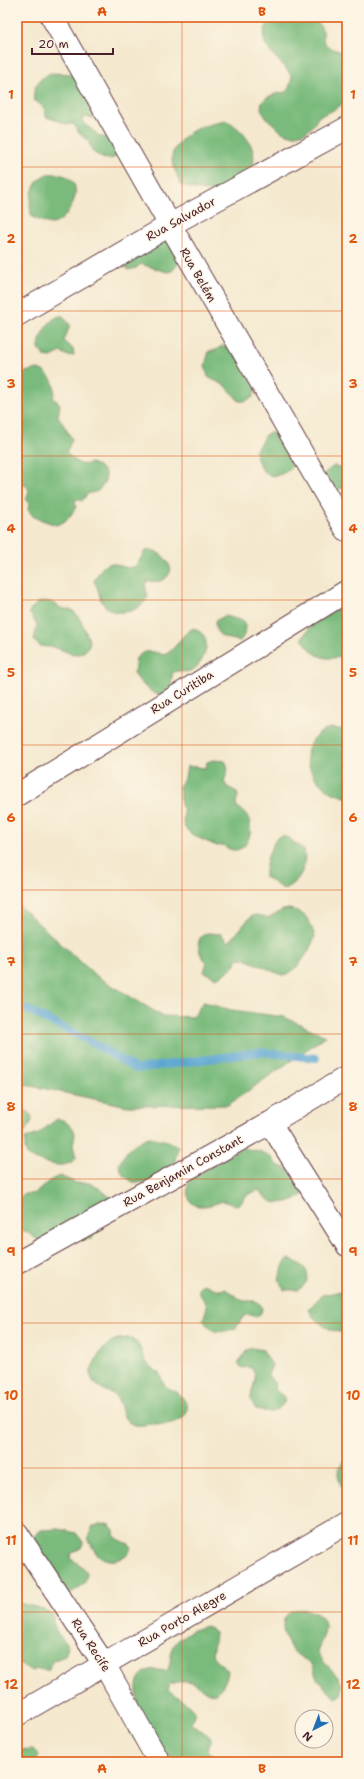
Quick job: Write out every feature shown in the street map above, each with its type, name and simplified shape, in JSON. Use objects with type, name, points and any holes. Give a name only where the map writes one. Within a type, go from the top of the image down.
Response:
[{"type":"street","name":"Rua Belém","points":[[52,17],[347,532]]},
{"type":"street","name":"Rua Salvador","points":[[17,314],[170,225],[347,128]]},
{"type":"street","name":"Rua Curitiba","points":[[17,795],[347,591]]},
{"type":"street","name":"Rua Benjamin Constant","points":[[17,1264],[270,1123],[347,1077]]},
{"type":"street","points":[[270,1123],[347,1245]]},
{"type":"street","name":"Rua Porto Alegre","points":[[17,1715],[347,1523]]},
{"type":"street","name":"Rua Recife","points":[[17,1533],[104,1664],[160,1762]]},
{"type":"green space","points":[[273,17],[314,17],[322,29],[327,46],[342,52],[347,56],[347,99],[341,105],[319,116],[310,129],[299,134],[292,135],[279,130],[262,111],[262,102],[266,98],[278,93],[286,92],[289,88],[292,77],[269,50],[265,43],[264,35],[266,27]]},
{"type":"green space","points":[[51,73],[70,74],[75,78],[98,116],[93,118],[82,117],[83,123],[101,137],[119,137],[118,154],[114,158],[102,158],[93,152],[88,141],[79,133],[74,124],[68,124],[46,117],[44,109],[34,100],[34,91],[40,80]]},
{"type":"green space","points":[[226,121],[242,133],[251,146],[254,157],[252,174],[217,192],[198,190],[181,185],[172,161],[176,147],[183,138],[194,130]]},
{"type":"green space","points":[[47,174],[62,175],[71,180],[75,188],[75,197],[71,207],[59,221],[52,224],[32,217],[30,205],[34,187],[42,177]]},
{"type":"green space","points":[[162,231],[182,259],[172,271],[167,272],[141,264],[136,268],[128,270],[125,264]]},
{"type":"green space","points":[[59,316],[63,316],[70,325],[64,341],[73,349],[74,355],[68,356],[61,352],[51,357],[44,356],[39,349],[40,339],[47,325]]},
{"type":"green space","points":[[222,346],[238,349],[256,389],[253,397],[245,401],[239,401],[226,386],[208,377],[205,366],[209,351],[214,351]]},
{"type":"green space","points":[[38,369],[46,373],[52,380],[54,389],[53,398],[60,404],[58,416],[72,439],[66,453],[80,464],[91,463],[97,465],[104,471],[106,478],[98,491],[87,494],[82,501],[76,499],[76,507],[70,516],[65,521],[56,525],[34,517],[28,510],[29,504],[26,500],[28,488],[25,485],[17,486],[17,439],[23,437],[20,429],[25,424],[22,419],[23,411],[17,405],[17,374]]},
{"type":"green space","points":[[270,432],[280,437],[282,445],[287,448],[294,461],[288,470],[273,476],[269,475],[262,469],[255,452],[265,435]]},
{"type":"green space","points":[[334,466],[343,468],[347,467],[347,487],[338,489],[332,488],[322,475]]},
{"type":"green space","points":[[151,550],[161,555],[168,563],[171,570],[167,577],[159,581],[148,581],[145,585],[148,597],[139,607],[127,612],[108,609],[102,602],[94,581],[100,571],[105,565],[110,563],[129,568],[136,566],[145,551]]},
{"type":"green space","points":[[43,601],[50,602],[62,609],[71,610],[76,614],[81,621],[90,642],[84,652],[75,654],[53,647],[41,646],[36,643],[34,640],[37,625],[29,612],[37,603]]},
{"type":"green space","points":[[347,602],[347,654],[339,657],[326,658],[316,654],[306,645],[302,638],[311,626]]},
{"type":"green space","points":[[225,616],[243,621],[245,631],[240,641],[222,636],[217,631],[215,621]]},
{"type":"green space","points":[[194,628],[204,636],[206,640],[204,655],[196,668],[186,672],[176,671],[172,674],[170,687],[166,693],[162,695],[156,694],[145,687],[134,673],[136,658],[146,652],[164,655],[168,653],[190,630]]},
{"type":"green space","points":[[330,728],[347,730],[347,798],[329,791],[320,784],[309,767],[307,758],[308,749],[312,741],[319,733]]},
{"type":"green space","points":[[213,760],[225,761],[227,764],[228,769],[224,781],[227,787],[237,792],[237,807],[245,813],[249,821],[249,838],[245,845],[239,849],[231,850],[223,845],[217,846],[194,836],[185,828],[183,822],[184,810],[181,805],[179,787],[185,777],[187,766],[206,768],[207,762]]},
{"type":"green space","points":[[283,836],[290,839],[304,850],[305,857],[303,868],[298,878],[290,886],[284,889],[265,877],[265,867],[270,851],[278,837]]},
{"type":"green space","points":[[17,904],[95,975],[162,1016],[193,1017],[203,1002],[231,1010],[284,1017],[326,1036],[228,1105],[128,1106],[17,1083]]},
{"type":"green space","points":[[289,909],[304,915],[309,921],[315,936],[310,948],[298,966],[292,971],[282,975],[243,958],[237,959],[236,963],[226,973],[216,978],[204,972],[207,962],[201,955],[198,946],[200,938],[203,935],[208,933],[221,934],[228,942],[251,916],[257,915],[268,918],[283,910]]},
{"type":"green space","points":[[17,1103],[31,1115],[32,1121],[22,1136],[17,1140]]},
{"type":"green space","points":[[57,1119],[63,1120],[73,1128],[75,1134],[73,1145],[76,1158],[71,1162],[59,1165],[39,1161],[28,1156],[25,1150],[25,1139],[38,1134]]},
{"type":"green space","points":[[149,1137],[167,1141],[178,1147],[174,1165],[150,1182],[133,1182],[123,1175],[119,1165],[124,1155],[134,1144]]},
{"type":"green space","points":[[241,1148],[259,1151],[270,1156],[277,1165],[288,1169],[306,1192],[296,1199],[282,1203],[271,1201],[258,1190],[247,1195],[240,1204],[234,1205],[223,1201],[208,1206],[197,1206],[193,1204],[187,1190],[191,1179]]},
{"type":"green space","points":[[60,1176],[76,1183],[89,1183],[110,1197],[113,1210],[91,1239],[39,1241],[26,1231],[20,1231],[17,1229],[16,1210],[21,1196],[37,1192],[49,1181]]},
{"type":"green space","points":[[289,1259],[301,1265],[307,1272],[307,1281],[298,1290],[284,1290],[279,1279],[285,1262]]},
{"type":"green space","points":[[203,1284],[219,1290],[225,1289],[243,1301],[255,1301],[260,1304],[262,1308],[261,1313],[256,1317],[246,1315],[236,1328],[221,1332],[213,1330],[203,1319],[207,1306],[199,1294],[199,1288]]},
{"type":"green space","points":[[347,1290],[347,1332],[330,1329],[314,1318],[309,1309],[322,1295]]},
{"type":"green space","points":[[129,1338],[137,1343],[147,1363],[161,1376],[162,1382],[170,1389],[177,1392],[186,1403],[186,1414],[182,1418],[177,1421],[164,1424],[140,1425],[130,1423],[125,1418],[120,1403],[116,1397],[100,1387],[92,1379],[91,1371],[93,1366],[99,1355],[108,1344],[115,1340]]},
{"type":"green space","points":[[252,1348],[263,1350],[272,1365],[268,1375],[275,1384],[274,1389],[283,1396],[285,1401],[279,1408],[272,1412],[264,1412],[255,1408],[251,1395],[255,1381],[255,1373],[253,1369],[248,1367],[242,1368],[238,1364],[247,1350]]},
{"type":"green space","points":[[347,1458],[347,1493],[341,1485],[338,1472]]},
{"type":"green space","points":[[105,1524],[110,1525],[114,1530],[114,1535],[116,1537],[132,1547],[125,1556],[116,1560],[107,1560],[97,1554],[94,1550],[88,1537],[93,1526]]},
{"type":"green space","points":[[59,1529],[76,1533],[83,1542],[82,1547],[71,1554],[70,1559],[84,1568],[87,1573],[87,1577],[81,1586],[68,1594],[32,1538],[41,1530]]},
{"type":"green space","points":[[19,1603],[43,1609],[53,1615],[54,1626],[68,1646],[65,1656],[54,1660],[48,1670],[37,1669],[32,1671],[17,1663],[17,1604]]},
{"type":"green space","points":[[305,1609],[320,1616],[325,1625],[325,1630],[317,1651],[320,1657],[341,1682],[341,1695],[336,1698],[317,1678],[311,1664],[295,1653],[286,1639],[283,1627],[286,1616],[292,1611]]},
{"type":"green space","points":[[207,1626],[215,1633],[212,1655],[228,1671],[222,1688],[215,1693],[211,1693],[205,1691],[195,1683],[182,1681],[170,1684],[168,1690],[183,1700],[195,1712],[191,1723],[209,1736],[211,1741],[208,1745],[208,1751],[217,1757],[234,1758],[238,1762],[175,1762],[164,1754],[140,1743],[130,1733],[136,1713],[138,1681],[144,1673],[150,1670],[168,1670],[172,1651],[178,1640],[192,1631]]},
{"type":"green space","points":[[33,1749],[37,1753],[38,1759],[35,1762],[17,1762],[17,1750]]},
{"type":"waterway","points":[[17,1007],[28,1010],[93,1043],[136,1069],[260,1052],[316,1058]]}]
